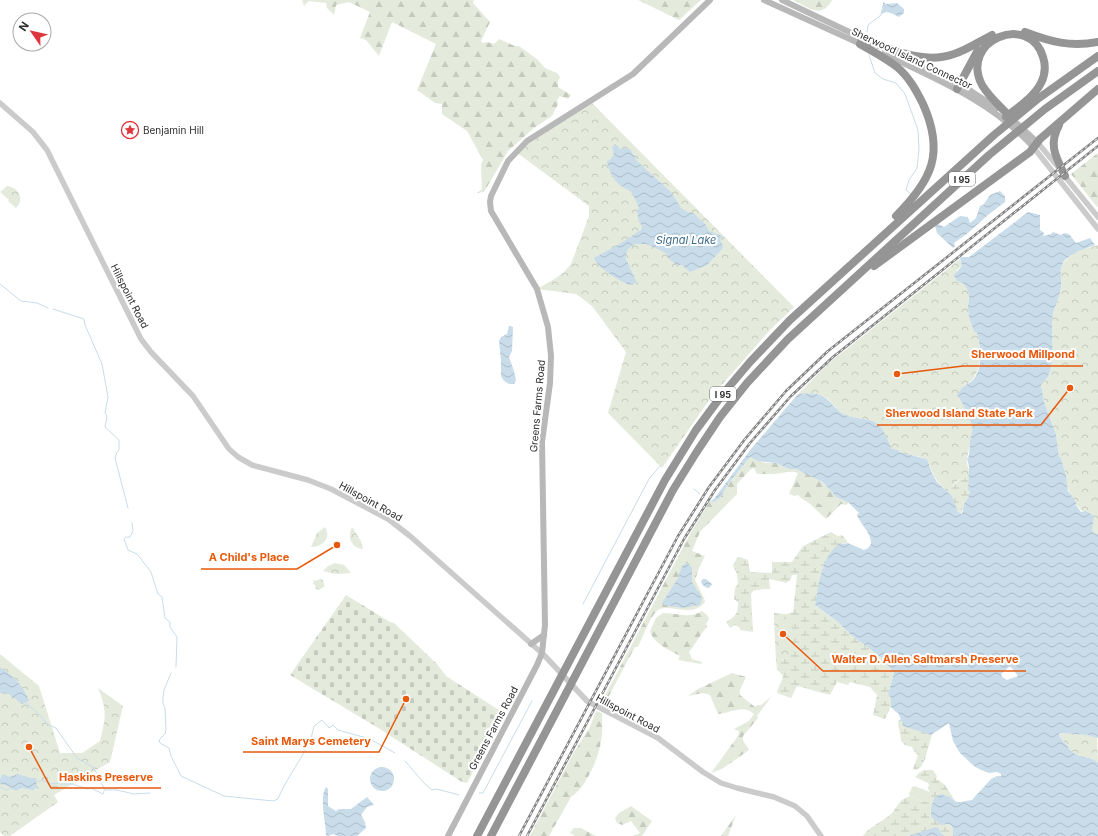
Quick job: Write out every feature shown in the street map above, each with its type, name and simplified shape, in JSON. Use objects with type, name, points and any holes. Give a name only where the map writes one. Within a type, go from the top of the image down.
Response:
[{"type":"highway","points":[[861,41],[905,54],[932,58],[953,54],[969,48],[1002,31],[1011,30],[1019,30],[1062,44],[1098,42]]},
{"type":"highway","points":[[961,163],[993,129],[1036,90],[1043,78],[1045,63],[1039,48],[1030,39],[1017,34],[1004,34],[992,40],[983,49],[978,62],[978,71],[982,85],[1002,112],[1010,117]]},
{"type":"highway","points":[[959,87],[980,47],[991,36]]},
{"type":"highway","points":[[849,266],[920,190],[930,169],[934,150],[933,133],[930,121],[910,82],[894,64],[861,41]]},
{"type":"highway","name":"I 95","points":[[477,836],[651,505],[688,443],[722,395],[760,351],[790,320],[961,163],[1022,112],[1098,56]]},
{"type":"highway","name":"I 95","points":[[491,836],[666,503],[696,453],[724,412],[761,367],[788,339],[834,296],[989,155],[1039,114],[1098,71]]},
{"type":"highway","points":[[834,296],[1036,146],[1062,120],[1098,89]]},
{"type":"highway","points":[[1062,120],[1056,132],[1054,152],[1063,178]]},
{"type":"main road","name":"Greens Farms Road","points":[[448,836],[533,674],[542,653],[546,607],[542,442],[550,383],[551,356],[548,327],[537,289],[491,211],[491,196],[508,162],[527,141],[633,74],[710,0]]},
{"type":"main road","name":"Sherwood Island Connector","points":[[764,0],[861,41],[959,87],[1002,112],[1036,146]]},
{"type":"main road","name":"Sherwood Island Connector","points":[[782,0],[861,41]]},
{"type":"main road","name":"Sherwood Island Connector","points":[[1010,117],[1028,138]]},
{"type":"main road","points":[[531,644],[544,635]]},
{"type":"street","name":"Hillspoint Road","points":[[0,103],[33,132],[45,146],[141,339],[150,352],[193,396],[229,449],[238,457],[252,464],[325,486],[393,522],[542,653],[588,702],[658,738],[703,772],[721,783],[774,797],[795,806],[807,816],[821,836]]},
{"type":"street","name":"Sherwood Island Connector","points":[[1036,146],[1059,166]]},
{"type":"street","name":"Sherwood Island Connector","points":[[1036,146],[1052,170],[1063,178],[1098,218]]},
{"type":"street","name":"Sherwood Island Connector","points":[[1063,178],[1098,229]]},
{"type":"green space","points":[[302,0],[474,0],[473,3],[490,22],[481,41],[483,43],[487,42],[494,44],[499,39],[515,46],[519,46],[538,60],[545,68],[557,73],[560,77],[558,87],[571,95],[568,99],[560,96],[557,100],[558,104],[552,116],[534,128],[508,151],[484,192],[477,193],[482,189],[481,165],[483,160],[467,131],[442,114],[442,104],[435,103],[417,90],[436,44],[392,22],[379,56],[366,40],[360,38],[370,12],[349,2],[336,5],[334,15],[327,8],[326,3],[309,1],[304,6]]},
{"type":"green space","points":[[638,0],[701,0],[679,20]]},
{"type":"green space","points":[[793,0],[832,0],[828,6],[819,11]]},
{"type":"green space","points":[[590,101],[794,307],[771,329],[712,396],[662,468],[608,413],[626,352],[592,306],[576,294],[537,289],[556,278],[571,264],[589,216],[589,206],[516,152]]},
{"type":"green space","points":[[1098,153],[1098,208],[1071,174]]},
{"type":"green space","points":[[7,186],[15,189],[19,194],[20,201],[16,208],[0,192]]},
{"type":"green space","points":[[1098,245],[1098,534],[1095,534],[1091,530],[1092,520],[1081,510],[1070,495],[1066,474],[1061,458],[1059,457],[1056,434],[1044,402],[1041,384],[1047,379],[1052,362],[1052,322],[1053,314],[1059,298],[1063,264],[1068,258],[1080,250]]},
{"type":"green space","points":[[960,259],[962,266],[957,270],[957,281],[965,284],[968,291],[969,315],[974,332],[977,333],[980,362],[976,374],[972,380],[962,388],[959,399],[968,412],[973,427],[967,460],[969,473],[965,478],[958,480],[948,492],[935,477],[927,459],[899,453],[892,449],[882,430],[875,422],[846,415],[838,410],[828,399],[821,395],[810,393],[798,394],[829,363]]},
{"type":"green space","points":[[750,457],[765,463],[776,463],[789,469],[796,469],[823,482],[836,497],[849,503],[846,505],[841,504],[826,519],[798,495],[795,496],[789,494],[798,473],[789,472],[757,474],[754,468],[750,470],[737,484],[737,494],[700,532],[692,551],[705,556],[695,580],[705,602],[692,610],[665,608],[660,609],[655,613],[648,624],[638,647],[635,647],[603,707],[600,705],[690,534],[710,501],[714,502],[720,498],[729,483]]},
{"type":"green space","points":[[969,473],[968,490],[970,492],[961,514],[957,510],[948,492],[959,480],[965,478]]},
{"type":"green space","points":[[815,491],[833,501],[829,509],[812,499],[811,497]]},
{"type":"green space","points":[[325,527],[327,531],[327,538],[325,541],[315,547],[311,547],[317,533]]},
{"type":"green space","points":[[352,527],[361,541],[363,549],[356,547],[351,541],[350,535]]},
{"type":"green space","points":[[831,532],[838,536],[842,535],[848,542],[842,544],[822,574],[815,605],[882,658],[894,673],[888,694],[891,698],[891,707],[885,719],[873,715],[877,695],[870,687],[850,682],[848,685],[837,682],[830,695],[797,686],[791,698],[777,693],[783,676],[777,669],[776,661],[789,658],[786,619],[779,622],[774,620],[774,613],[786,614],[793,612],[797,575],[792,575],[790,581],[787,583],[769,579],[770,589],[753,591],[751,594],[753,632],[740,630],[740,628],[735,625],[730,628],[726,622],[734,616],[738,609],[738,602],[734,599],[735,588],[738,584],[737,574],[733,565],[737,558],[740,557],[748,560],[750,572],[772,573],[772,562],[792,562],[803,546]]},
{"type":"green space","points":[[335,563],[344,565],[351,573],[336,574],[323,571],[328,566]]},
{"type":"green space","points":[[322,579],[325,586],[319,590],[316,589],[315,585],[313,584],[314,580],[316,581]]},
{"type":"green space","points":[[346,595],[394,623],[437,664],[446,676],[505,714],[467,783],[462,782],[375,726],[290,675]]},
{"type":"green space","points":[[702,611],[709,619],[706,624],[707,627],[689,652],[692,659],[702,662],[701,664],[678,660],[680,656],[658,643],[650,631],[656,618],[663,613],[693,615]]},
{"type":"green space","points":[[786,619],[793,619],[789,658],[776,661],[774,620],[779,622]]},
{"type":"green space","points":[[0,654],[39,686],[60,753],[82,753],[100,741],[105,714],[98,688],[123,706],[110,762],[54,795],[58,802],[10,836],[4,836],[0,832]]},
{"type":"green space","points":[[732,673],[746,677],[740,690],[740,695],[755,707],[761,705],[772,696],[757,716],[758,718],[743,736],[744,742],[749,750],[722,769],[711,773],[738,736],[739,731],[734,729],[749,721],[754,714],[750,711],[741,709],[718,714],[710,695],[703,693],[688,696],[698,689]]},
{"type":"green space","points":[[596,711],[602,713],[602,735],[600,748],[586,780],[571,797],[549,836],[530,836],[574,752],[590,727]]},
{"type":"green space","points":[[898,721],[902,721],[920,731],[932,734],[925,759],[921,767],[916,770],[913,769],[918,755],[912,747],[905,745],[901,741]]},
{"type":"green space","points":[[1059,733],[1097,737],[1098,763],[1070,750]]},
{"type":"green space","points":[[924,770],[933,770],[937,776],[936,779],[943,783],[956,802],[950,797],[934,798],[931,807],[931,817],[951,825],[953,828],[953,836],[944,836],[940,830],[908,836],[863,836],[892,813],[901,801],[906,798],[910,796],[926,802],[931,795],[928,788],[929,785],[928,783],[915,777]]},
{"type":"green space","points":[[914,786],[930,792],[931,795],[929,801],[926,802],[910,796],[909,794]]},
{"type":"green space","points":[[631,806],[652,821],[642,836],[633,836],[640,833],[631,821],[622,825],[617,823],[615,818],[619,813]]},
{"type":"green space","points":[[736,815],[728,836],[721,836]]},
{"type":"green space","points":[[574,828],[581,828],[596,836],[575,836],[570,833]]},
{"type":"water","points":[[883,2],[886,4],[897,3],[904,9],[904,13],[899,17],[888,12],[881,14]]},
{"type":"water","name":"Signal Lake","points":[[615,144],[620,149],[630,149],[637,161],[671,192],[681,208],[687,212],[693,213],[706,225],[709,231],[723,236],[720,240],[723,246],[722,249],[707,265],[690,272],[682,265],[677,265],[669,259],[667,254],[662,251],[646,244],[635,244],[628,249],[626,259],[637,283],[629,285],[609,274],[596,262],[594,258],[641,230],[642,226],[639,222],[637,211],[639,208],[634,197],[630,191],[616,181],[609,168],[607,161],[614,155],[612,147]]},
{"type":"water","points":[[1000,191],[1005,196],[1005,202],[954,243],[955,246],[953,248],[937,233],[935,226],[938,224],[944,227],[960,216],[968,217],[970,223],[976,218],[980,206],[984,204],[990,195]]},
{"type":"water","points":[[1028,212],[1040,215],[1040,230],[1044,233],[1043,236],[1053,232],[1061,235],[1065,233],[1069,234],[1076,243],[1090,238],[1095,245],[1079,251],[1063,263],[1059,298],[1053,314],[1052,322],[1052,362],[1047,379],[1041,384],[1044,402],[1056,434],[1059,457],[1061,458],[1066,474],[1068,491],[1081,512],[1086,511],[1094,516],[1092,530],[1095,534],[1098,534],[1098,738],[1087,735],[1059,733],[1060,737],[1070,750],[1098,763],[1098,836],[953,836],[953,828],[951,825],[941,825],[931,817],[931,807],[934,798],[940,794],[950,797],[956,802],[972,800],[991,779],[1001,776],[1001,774],[997,772],[989,773],[981,770],[974,766],[960,753],[953,741],[949,723],[931,735],[903,726],[902,721],[898,721],[901,719],[898,713],[891,707],[891,698],[888,694],[894,673],[882,658],[815,605],[822,571],[834,549],[840,543],[848,543],[864,550],[869,547],[871,543],[868,534],[857,515],[859,513],[849,503],[836,497],[823,482],[796,469],[789,469],[776,463],[758,461],[750,457],[729,483],[720,498],[714,502],[710,501],[714,499],[751,449],[798,394],[809,393],[824,397],[846,415],[854,418],[871,420],[878,424],[884,432],[892,449],[927,459],[937,482],[952,496],[958,512],[962,514],[964,504],[970,492],[968,490],[969,466],[967,459],[969,455],[973,428],[965,408],[957,395],[962,388],[971,382],[978,371],[980,365],[980,345],[977,333],[974,332],[969,315],[968,291],[964,284],[957,281],[954,275],[962,266],[960,258],[969,257]],"holes":[[[1011,667],[1018,676],[1007,680],[1002,677],[1001,674]]]},
{"type":"water","points":[[509,326],[513,327],[512,351],[509,357],[516,380],[514,384],[509,384],[504,381],[501,376],[499,341],[501,337],[507,334]]},
{"type":"water","points":[[687,562],[692,568],[692,582],[702,598],[700,605],[682,608],[664,605],[662,603],[678,578],[682,566]]},
{"type":"water","points":[[706,579],[712,584],[709,588],[702,584],[701,581]]},
{"type":"water","points":[[0,667],[18,682],[29,701],[22,704],[9,694],[0,693]]},
{"type":"water","points":[[382,767],[391,770],[394,779],[391,788],[382,791],[373,788],[370,779],[373,770]]},
{"type":"water","points":[[3,774],[10,777],[18,774],[29,778],[36,778],[37,787],[33,790],[22,788],[16,791],[8,786],[0,784],[0,779]]},
{"type":"water","points":[[326,787],[328,789],[328,806],[336,811],[339,809],[351,809],[367,797],[374,805],[367,807],[361,815],[365,822],[366,828],[357,836],[338,836],[333,834],[328,836],[326,835],[323,797]]},
{"type":"water","points":[[936,827],[944,836],[908,836]]},
{"type":"waterway","points":[[867,32],[868,25],[881,15],[883,5]]},
{"type":"waterway","points":[[869,55],[875,73],[883,79],[896,83],[905,94],[918,130],[919,150],[917,168],[909,180],[906,190],[911,194]]},
{"type":"waterway","points":[[0,284],[21,301],[37,303],[48,308]]},
{"type":"waterway","points":[[53,309],[84,319],[85,325],[102,364],[108,397],[105,413],[107,416],[105,427],[119,440],[119,450],[115,458],[128,508]]},
{"type":"waterway","points":[[583,604],[649,479],[660,466]]},
{"type":"waterway","points":[[694,489],[700,494]]},
{"type":"waterway","points":[[132,523],[133,531],[130,537],[126,537],[124,539],[128,550],[137,554],[151,572],[158,594],[162,597],[165,618],[170,622],[170,627],[177,637],[176,667]]},
{"type":"waterway","points":[[171,673],[164,690],[163,704],[165,708],[166,730],[165,734],[159,740],[160,743],[169,748],[171,756],[181,776],[224,796],[273,801],[278,799],[308,745],[314,726],[322,720],[329,728],[333,725],[338,730],[370,739],[395,753]]},
{"type":"waterway","points":[[479,793],[483,793],[532,701]]},
{"type":"waterway","points":[[26,703],[39,714],[47,724],[56,728],[77,758],[94,768],[105,790],[117,790],[134,794],[150,793]]},
{"type":"waterway","points":[[405,761],[432,790],[437,789],[459,795]]},
{"type":"waterway","points":[[37,781],[44,781],[50,784],[60,783]]},
{"type":"waterway","points":[[61,784],[72,784],[88,789],[91,788],[103,794],[104,791]]},
{"type":"waterway","points":[[0,787],[7,790],[12,787]]},
{"type":"railway","points":[[519,836],[678,536],[709,487],[745,439],[786,391],[828,351],[1098,138]]},
{"type":"railway","points":[[527,836],[684,539],[715,490],[750,443],[791,396],[833,357],[1098,146]]},
{"type":"place","name":"Benjamin Hill","points":[[130,130]]},
{"type":"place","name":"Sherwood Millpond","points":[[897,374]]},
{"type":"place","name":"Sherwood Island State Park","points":[[1070,388]]},
{"type":"place","name":"A Child's Place","points":[[337,545]]},
{"type":"place","name":"Walter D. Allen Saltmarsh Preserve","points":[[783,634]]},
{"type":"place","name":"Saint Marys Cemetery","points":[[406,699]]},
{"type":"place","name":"Haskins Preserve","points":[[29,747]]}]
